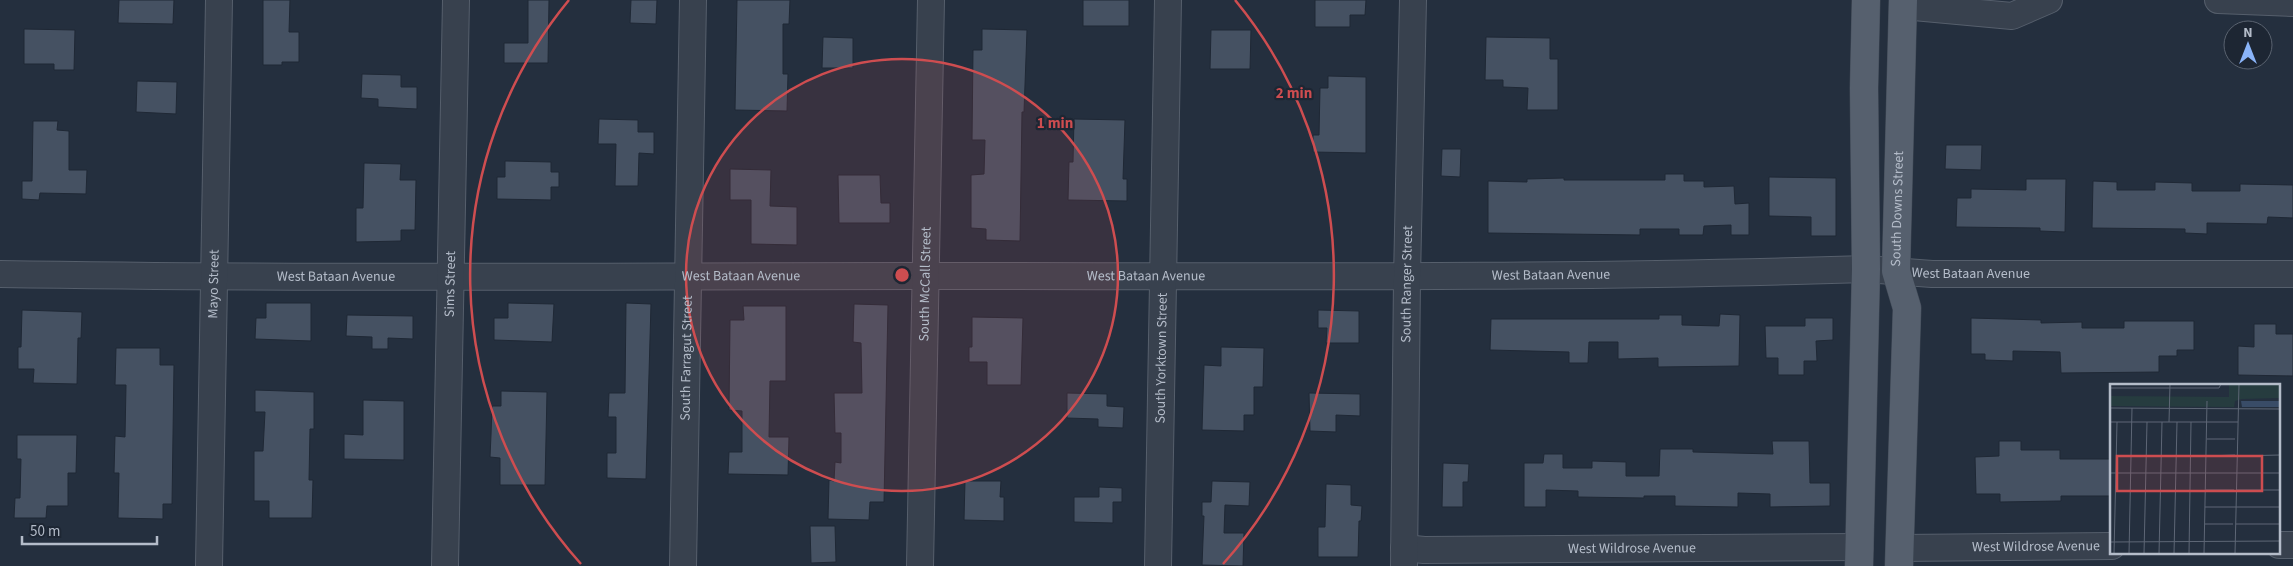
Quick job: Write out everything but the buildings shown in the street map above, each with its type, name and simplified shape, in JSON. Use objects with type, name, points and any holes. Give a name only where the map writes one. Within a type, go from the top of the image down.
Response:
[{"type":"main road","points":[[1859,557],[1866,269],[1864,88],[1866,0]]},
{"type":"main road","name":"South Downs Street","points":[[1900,557],[1907,308],[1896,271],[1903,3]]},
{"type":"street","name":"Mayo Street","points":[[209,566],[219,0]]},
{"type":"street","name":"Sims Street","points":[[445,566],[456,0]]},
{"type":"street","name":"South Farragut Street","points":[[683,566],[693,0]]},
{"type":"street","name":"South McCall Street","points":[[920,566],[931,0]]},
{"type":"street","name":"South Yorktown Street","points":[[1158,566],[1168,0]]},
{"type":"street","name":"South Ranger Street","points":[[1404,557],[1407,278],[1413,0]]},
{"type":"street","points":[[1903,3],[2012,16],[2049,0]]},
{"type":"street","points":[[2218,0],[2293,3]]},
{"type":"street","name":"West Bataan Avenue","points":[[0,274],[214,277],[926,276],[1407,278],[1866,269],[1932,274],[2293,274]]},
{"type":"street","points":[[2280,545],[2293,545]]},
{"type":"street","name":"West Wildrose Avenue","points":[[1900,557],[2110,546]]},
{"type":"street","name":"West Wildrose Avenue","points":[[1404,557],[1434,550],[1859,557]]}]
